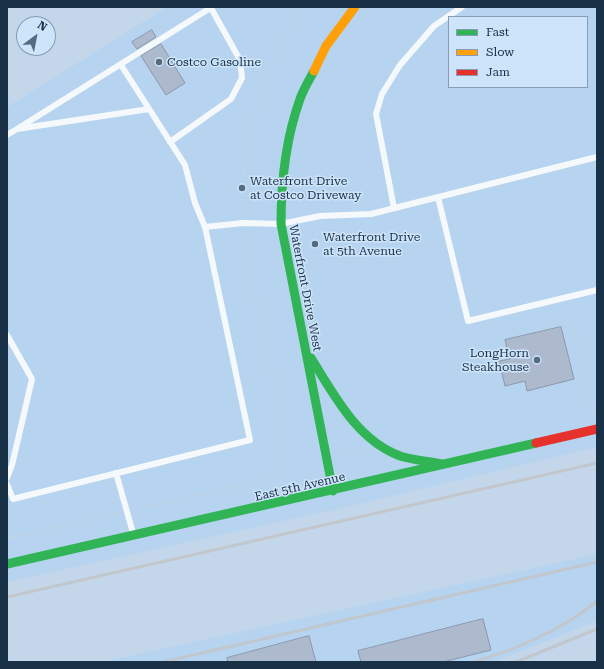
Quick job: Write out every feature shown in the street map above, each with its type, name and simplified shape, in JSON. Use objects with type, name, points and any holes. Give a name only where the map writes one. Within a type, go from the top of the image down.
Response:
[{"type":"street","name":"Waterfront Drive West","points":[[333,492],[280,224],[281,188],[287,151],[300,99],[326,46],[355,7]]},
{"type":"street","points":[[305,349],[351,422],[369,438],[395,454],[447,465]]},
{"type":"street","name":"East 5th Avenue","points":[[7,564],[333,492],[597,430]]},
{"type":"lane","points":[[449,16],[462,7]]},
{"type":"lane","points":[[7,135],[212,8],[240,60],[242,78],[231,99],[170,142]]},
{"type":"lane","points":[[394,208],[376,114],[382,94],[400,65],[434,26],[448,16]]},
{"type":"lane","points":[[7,484],[13,499],[250,440],[205,227],[195,203],[185,165],[121,65]]},
{"type":"lane","points":[[17,129],[149,109]]},
{"type":"lane","points":[[205,227],[244,223],[280,224],[320,216],[371,214],[597,157]]},
{"type":"lane","points":[[438,197],[468,321],[597,290]]},
{"type":"lane","points":[[7,335],[32,379],[7,478]]},
{"type":"lane","points":[[116,473],[134,536]]},
{"type":"path","points":[[243,203],[245,158],[260,96],[270,67],[283,40],[304,7]]},
{"type":"path","points":[[571,320],[594,416]]},
{"type":"path","points":[[7,507],[14,538]]},
{"type":"path","points":[[7,539],[106,516]]},
{"type":"path","points":[[560,662],[597,649]]},
{"type":"shaded area","points":[[167,7],[597,7],[597,447],[342,508],[7,582],[7,107]]},
{"type":"shaded area","points":[[597,554],[597,621],[494,662],[102,662]]},
{"type":"building","points":[[152,30],[156,37],[137,49],[132,42]]},
{"type":"building","name":"Costco Gasoline","points":[[161,44],[185,83],[166,95],[141,56]]},
{"type":"building","name":"LongHorn Steakhouse","points":[[561,327],[574,379],[527,391],[525,381],[505,386],[499,361],[510,359],[505,340]]},
{"type":"building","points":[[483,619],[491,650],[443,662],[361,662],[358,651]]},
{"type":"building","points":[[309,636],[316,662],[228,662],[227,658]]},
{"type":"railway","points":[[7,597],[597,463]]},
{"type":"railway","points":[[163,662],[597,562]]},
{"type":"railway","points":[[474,662],[507,651],[538,638],[583,612],[597,601]]},
{"type":"railway","points":[[516,662],[597,629]]},
{"type":"traffic: fast","points":[[314,71],[301,96],[291,129],[283,177],[281,224],[333,491]]},
{"type":"traffic: fast","points":[[311,358],[348,415],[371,439],[385,449],[400,456],[442,464]]},
{"type":"traffic: fast","points":[[7,564],[536,443]]},
{"type":"traffic: slow","points":[[314,71],[326,46],[355,7]]},
{"type":"traffic: jam","points":[[536,443],[597,429]]},
{"type":"place","name":"Costco Gasoline","points":[[159,62]]},
{"type":"place","name":"Waterfront Drive at Costco Driveway","points":[[242,188]]},
{"type":"place","name":"Waterfront Drive at 5th Avenue","points":[[315,244]]},
{"type":"place","name":"LongHorn Steakhouse","points":[[537,360]]}]
